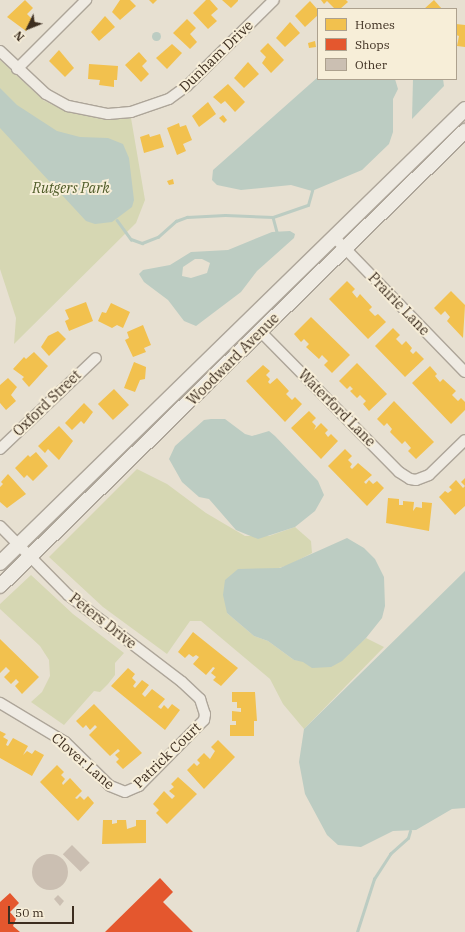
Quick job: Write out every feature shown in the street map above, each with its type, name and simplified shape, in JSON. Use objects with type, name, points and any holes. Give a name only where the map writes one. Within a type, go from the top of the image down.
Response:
[{"type":"street","points":[[17,69],[86,0]]},
{"type":"street","name":"Dunham Drive","points":[[0,51],[17,69],[46,94],[68,106],[108,114],[131,112],[169,99],[187,86],[274,0]]},
{"type":"street","name":"Woodward Avenue","points":[[0,563],[465,109]]},
{"type":"street","name":"Woodward Avenue","points":[[0,586],[465,131]]},
{"type":"street","name":"Prairie Lane","points":[[334,236],[465,372]]},
{"type":"street","name":"Waterford Lane","points":[[260,331],[399,472],[416,480],[429,475],[465,440]]},
{"type":"street","name":"Oxford Street","points":[[0,449],[96,358]]},
{"type":"street","name":"Peters Drive","points":[[0,526],[78,603],[182,682],[200,699],[205,714]]},
{"type":"street","name":"Clover Lane","points":[[0,703],[65,742],[110,786],[125,792]]},
{"type":"street","name":"Patrick Court","points":[[125,792],[139,786],[204,720],[205,714]]},
{"type":"green space","name":"Rutgers Park","points":[[0,60],[43,100],[67,112],[106,120],[131,118],[145,200],[136,223],[14,344],[16,318],[0,269]]},
{"type":"green space","points":[[137,469],[167,484],[206,513],[245,536],[269,536],[295,527],[311,541],[312,553],[289,565],[272,570],[238,569],[227,613],[254,636],[268,641],[294,660],[334,665],[366,638],[384,647],[304,729],[283,704],[270,679],[201,621],[190,621],[167,654],[103,607],[49,557]]},
{"type":"green space","points":[[31,575],[73,614],[124,653],[115,663],[115,675],[108,684],[100,692],[94,691],[64,725],[31,702],[42,692],[50,676],[49,660],[40,646],[0,609],[0,604]]},
{"type":"shaded area","points":[[156,31],[161,36],[156,41],[151,36]]},
{"type":"shaded area","points":[[317,78],[317,80],[395,80],[398,89],[393,99],[393,132],[389,144],[362,170],[312,191],[291,185],[241,190],[217,185],[212,180],[213,170]]},
{"type":"shaded area","points":[[413,80],[443,80],[444,86],[412,119]]},
{"type":"shaded area","points":[[0,88],[17,105],[57,131],[80,137],[108,138],[123,144],[129,158],[134,200],[132,207],[112,222],[95,224],[86,221],[0,128]]},
{"type":"shaded area","points":[[290,231],[295,234],[294,238],[257,271],[241,292],[196,326],[184,321],[168,300],[144,282],[139,274],[143,270],[170,265],[191,252],[228,250],[272,232]],"holes":[[[195,259],[202,259],[210,263],[207,273],[191,278],[182,276],[183,267]]]},
{"type":"shaded area","points":[[225,419],[245,434],[252,436],[269,431],[275,436],[318,481],[324,495],[315,511],[295,527],[258,539],[236,530],[209,499],[199,497],[182,482],[169,459],[175,446],[204,420]]},
{"type":"shaded area","points":[[347,538],[364,548],[375,559],[384,577],[385,606],[382,618],[366,638],[342,661],[331,667],[312,668],[303,662],[294,660],[268,641],[254,636],[227,613],[223,595],[225,580],[238,569],[280,568]]},
{"type":"shaded area","points":[[465,571],[465,808],[452,809],[416,830],[393,831],[361,847],[338,845],[327,835],[305,794],[299,762],[304,729]]},
{"type":"building: Homes","points":[[25,0],[33,8],[27,14],[35,22],[26,31],[7,17]]},
{"type":"building: Homes","points":[[120,0],[130,0],[136,6],[120,20],[112,12]]},
{"type":"building: Homes","points":[[149,0],[157,0],[153,4]]},
{"type":"building: Homes","points":[[206,0],[210,0],[218,9],[211,15],[217,21],[208,29],[193,13]]},
{"type":"building: Homes","points":[[222,0],[238,0],[238,1],[231,8]]},
{"type":"building: Homes","points":[[321,0],[346,0],[348,2],[341,8],[334,8],[327,1],[324,4]]},
{"type":"building: Homes","points":[[434,0],[441,8],[425,8]]},
{"type":"building: Homes","points":[[310,1],[317,9],[317,16],[305,27],[295,16]]},
{"type":"building: Homes","points":[[105,16],[115,27],[99,41],[91,32]]},
{"type":"building: Homes","points":[[187,19],[196,28],[190,34],[197,42],[190,49],[173,33]]},
{"type":"building: Homes","points":[[290,22],[300,33],[285,47],[276,38]]},
{"type":"building: Homes","points":[[457,24],[465,25],[465,47],[457,46],[459,36],[457,35]]},
{"type":"building: Homes","points":[[315,41],[316,47],[309,48],[308,43]]},
{"type":"building: Homes","points":[[268,43],[284,60],[271,73],[262,63],[266,57],[260,51]]},
{"type":"building: Homes","points":[[172,44],[182,53],[167,69],[156,58]]},
{"type":"building: Homes","points":[[59,50],[74,68],[65,77],[49,61]]},
{"type":"building: Homes","points":[[139,52],[147,61],[142,66],[149,74],[141,82],[125,65]]},
{"type":"building: Homes","points":[[248,62],[259,74],[244,88],[234,78]]},
{"type":"building: Homes","points":[[89,64],[118,66],[117,80],[114,80],[114,87],[99,85],[100,80],[88,79]]},
{"type":"building: Homes","points":[[228,84],[245,102],[235,112],[225,101],[221,104],[213,97]]},
{"type":"building: Homes","points":[[208,102],[216,114],[199,127],[192,116]]},
{"type":"building: Homes","points":[[223,115],[227,120],[224,123],[219,118]]},
{"type":"building: Homes","points":[[179,123],[180,127],[186,125],[192,140],[183,144],[186,151],[177,155],[167,128]]},
{"type":"building: Homes","points":[[149,134],[150,137],[160,134],[164,147],[144,153],[140,137]]},
{"type":"building: Homes","points":[[173,179],[174,184],[169,185],[167,181]]},
{"type":"building: Homes","points":[[347,281],[355,289],[352,292],[357,298],[360,294],[372,307],[369,310],[375,316],[378,314],[386,322],[368,339],[329,299]]},
{"type":"building: Homes","points":[[451,291],[465,305],[463,338],[447,321],[450,317],[445,311],[441,315],[434,308]]},
{"type":"building: Homes","points":[[86,302],[93,321],[69,331],[65,321],[69,319],[65,310]]},
{"type":"building: Homes","points":[[111,303],[130,312],[123,328],[117,325],[112,328],[98,321],[102,312],[106,313]]},
{"type":"building: Homes","points":[[311,317],[350,355],[332,373],[324,365],[328,361],[322,355],[319,359],[306,347],[309,344],[304,339],[301,342],[294,334]]},
{"type":"building: Homes","points":[[143,325],[151,345],[144,348],[146,352],[133,357],[125,340],[129,338],[127,332]]},
{"type":"building: Homes","points":[[393,328],[400,335],[396,339],[402,345],[406,341],[412,348],[410,351],[413,354],[416,351],[424,359],[405,377],[375,346]]},
{"type":"building: Homes","points":[[58,331],[66,339],[49,356],[41,347],[48,336]]},
{"type":"building: Homes","points":[[34,352],[48,366],[29,387],[22,379],[24,377],[13,369],[24,357],[26,359]]},
{"type":"building: Homes","points":[[134,362],[146,367],[145,379],[140,380],[135,392],[124,388]]},
{"type":"building: Homes","points":[[357,363],[387,394],[369,411],[363,404],[366,401],[360,395],[357,398],[350,391],[353,389],[350,386],[347,389],[339,381]]},
{"type":"building: Homes","points":[[263,365],[270,371],[266,375],[270,379],[268,382],[270,384],[277,378],[289,391],[286,394],[292,400],[295,397],[302,404],[285,422],[246,381]]},
{"type":"building: Homes","points":[[430,366],[437,374],[435,376],[440,382],[443,379],[456,391],[452,395],[458,401],[461,398],[465,402],[465,410],[451,424],[412,383]]},
{"type":"building: Homes","points":[[8,378],[17,387],[11,395],[16,401],[6,410],[0,403],[0,385]]},
{"type":"building: Homes","points":[[114,389],[129,405],[113,420],[98,404]]},
{"type":"building: Homes","points":[[394,401],[434,442],[416,459],[408,451],[411,448],[405,441],[402,444],[390,432],[392,429],[387,423],[384,426],[377,419]]},
{"type":"building: Homes","points":[[84,403],[93,412],[84,424],[81,421],[72,430],[65,423]]},
{"type":"building: Homes","points":[[309,411],[316,418],[312,422],[316,426],[314,430],[321,423],[328,430],[325,433],[328,437],[331,434],[338,441],[321,459],[291,428]]},
{"type":"building: Homes","points":[[59,426],[73,441],[59,460],[48,449],[45,453],[38,446]]},
{"type":"building: Homes","points":[[345,449],[352,456],[348,460],[352,464],[350,467],[352,469],[358,463],[372,475],[364,482],[366,484],[369,480],[373,484],[377,481],[384,488],[367,506],[328,466]]},
{"type":"building: Homes","points":[[36,452],[48,466],[33,481],[27,475],[24,478],[15,468],[28,455],[30,457]]},
{"type":"building: Homes","points":[[8,474],[26,494],[7,508],[0,502],[0,487],[3,484],[1,482]]},
{"type":"building: Homes","points":[[465,478],[465,486],[461,482]]},
{"type":"building: Homes","points":[[456,480],[463,488],[465,486],[465,506],[455,515],[439,497],[445,491],[448,493],[452,490],[449,487]]},
{"type":"building: Homes","points":[[388,498],[399,499],[399,505],[403,505],[403,501],[414,502],[413,511],[416,507],[422,508],[422,502],[432,503],[429,531],[386,523]]},
{"type":"building: Homes","points":[[193,632],[238,668],[221,686],[213,680],[216,677],[211,673],[215,668],[213,667],[206,675],[193,664],[199,657],[196,655],[193,657],[189,654],[185,658],[178,652]]},
{"type":"building: Homes","points":[[0,639],[39,677],[22,694],[15,686],[19,682],[16,679],[11,684],[4,677],[10,671],[6,667],[0,673]]},
{"type":"building: Homes","points":[[128,668],[135,674],[132,678],[136,682],[133,686],[135,688],[142,680],[149,685],[142,694],[145,697],[152,689],[165,699],[158,707],[161,709],[164,705],[168,709],[172,704],[180,710],[165,730],[111,686]]},
{"type":"building: Homes","points":[[232,692],[255,692],[257,721],[254,721],[254,736],[230,736],[230,725],[236,725],[236,721],[232,721],[232,711],[241,712],[241,708],[237,708],[237,702],[232,702]]},
{"type":"building: Homes","points":[[94,704],[142,753],[123,769],[116,762],[119,759],[115,755],[120,751],[118,749],[110,756],[89,735],[97,727],[95,725],[90,730],[86,725],[83,728],[76,721]]},
{"type":"building: Homes","points":[[0,731],[6,734],[3,737],[8,740],[6,745],[8,746],[13,738],[28,746],[23,755],[27,751],[32,754],[35,750],[44,755],[32,776],[0,758]]},
{"type":"building: Homes","points":[[218,740],[235,757],[204,789],[187,770],[194,763],[197,766],[200,763],[197,760],[204,753],[210,759],[215,751],[211,747]]},
{"type":"building: Homes","points":[[57,765],[64,772],[61,775],[65,779],[62,783],[63,785],[70,778],[82,791],[75,798],[77,799],[80,796],[84,800],[88,796],[94,803],[78,821],[40,782]]},
{"type":"building: Homes","points":[[178,777],[197,794],[167,824],[156,813],[159,810],[153,804],[164,791],[172,799],[175,796],[169,791],[174,787],[171,784]]},
{"type":"building: Homes","points":[[103,820],[112,820],[112,824],[117,823],[117,820],[126,820],[127,829],[136,826],[136,820],[146,820],[146,843],[102,844]]},
{"type":"building: Shops","points":[[160,878],[173,892],[163,902],[193,932],[105,932]]},
{"type":"building: Shops","points":[[10,893],[19,903],[10,912],[16,919],[13,926],[20,932],[0,932],[0,902]]},
{"type":"building: Other","points":[[72,845],[90,863],[80,872],[63,854]]},
{"type":"building: Other","points":[[50,854],[60,857],[65,862],[68,872],[65,882],[60,887],[50,890],[40,887],[35,882],[32,872],[35,862],[40,857]]},
{"type":"building: Other","points":[[58,895],[64,901],[60,906],[54,899]]},
{"type":"waterway","points":[[117,220],[131,239],[142,243],[158,237],[176,221],[187,217],[225,215],[273,217],[308,205],[312,191]]},
{"type":"waterway","points":[[273,217],[277,232]]},
{"type":"waterway","points":[[357,932],[374,879],[390,854],[408,838],[410,831]]}]
